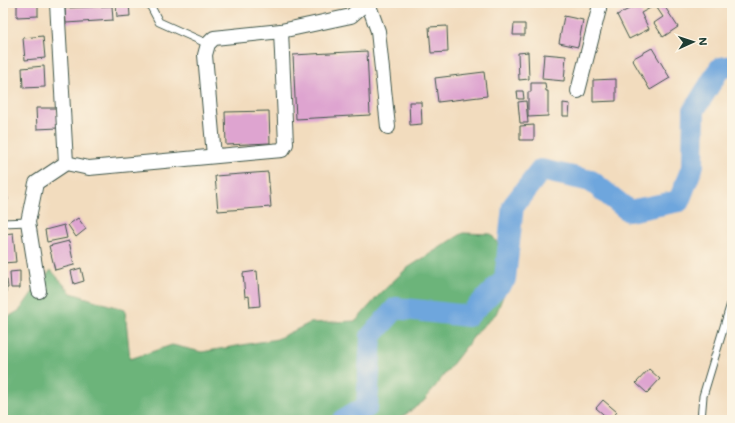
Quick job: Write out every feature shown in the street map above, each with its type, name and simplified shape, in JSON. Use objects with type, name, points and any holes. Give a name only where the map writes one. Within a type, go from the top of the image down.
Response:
[{"type":"street","points":[[57,3],[66,163]]},
{"type":"street","points":[[214,156],[205,55],[208,44],[214,38],[281,31],[351,16],[367,3],[378,31],[388,127]]},
{"type":"street","points":[[578,90],[599,9],[599,3]]},
{"type":"street","points":[[39,291],[28,222],[36,183],[66,163],[89,168],[282,150],[286,144],[281,31]]},
{"type":"lane","points":[[149,3],[159,22],[208,44]]},
{"type":"lane","points":[[3,223],[28,222]]},
{"type":"lane","points":[[701,420],[703,396],[732,300]]},
{"type":"green space","points":[[463,233],[491,234],[512,264],[506,289],[496,314],[478,331],[424,401],[398,420],[3,420],[3,320],[20,310],[51,270],[71,293],[125,310],[130,359],[172,345],[202,352],[277,339],[310,323],[356,321],[379,295],[406,269]]},
{"type":"building","points":[[17,3],[38,3],[38,16],[17,17]]},
{"type":"building","points":[[88,3],[101,3],[101,4],[88,5]]},
{"type":"building","points":[[116,3],[129,3],[130,16],[117,17]]},
{"type":"building","points":[[641,3],[655,3],[656,5],[641,13],[649,29],[629,39],[617,15]]},
{"type":"building","points":[[663,4],[678,27],[663,37],[654,23],[663,17],[657,8]]},
{"type":"building","points":[[112,6],[113,20],[66,23],[65,8]]},
{"type":"building","points":[[564,16],[583,20],[578,47],[559,43]]},
{"type":"building","points":[[514,24],[525,24],[525,35],[513,35]]},
{"type":"building","points":[[447,26],[448,52],[431,53],[429,27]]},
{"type":"building","points":[[43,36],[45,58],[25,60],[23,38]]},
{"type":"building","points":[[652,48],[670,78],[650,90],[632,59]]},
{"type":"building","points":[[367,51],[370,115],[296,119],[293,55]]},
{"type":"building","points":[[528,52],[529,79],[519,80],[518,53]]},
{"type":"building","points":[[544,54],[566,56],[564,81],[542,79]]},
{"type":"building","points":[[44,66],[45,87],[23,88],[22,68]]},
{"type":"building","points":[[484,72],[487,96],[438,102],[435,78]]},
{"type":"building","points":[[616,79],[616,101],[593,102],[593,80]]},
{"type":"building","points":[[531,83],[545,83],[546,91],[548,91],[548,116],[528,117],[528,92],[531,92]]},
{"type":"building","points":[[517,91],[523,91],[524,99],[518,99]]},
{"type":"building","points":[[526,101],[528,123],[520,123],[518,102]]},
{"type":"building","points":[[409,102],[421,102],[422,124],[410,125]]},
{"type":"building","points":[[563,103],[570,104],[569,116],[563,116]]},
{"type":"building","points":[[36,108],[57,108],[58,128],[37,129]]},
{"type":"building","points":[[269,111],[270,143],[226,145],[225,112]]},
{"type":"building","points":[[534,125],[534,140],[520,140],[520,126]]},
{"type":"building","points":[[3,169],[8,200],[3,201]]},
{"type":"building","points":[[268,172],[271,207],[218,211],[215,176]]},
{"type":"building","points":[[78,218],[86,229],[76,237],[68,225]]},
{"type":"building","points":[[64,225],[67,238],[47,242],[45,230]]},
{"type":"building","points":[[13,233],[16,262],[3,263],[3,234]]},
{"type":"building","points":[[69,241],[74,265],[55,270],[49,246]]},
{"type":"building","points":[[81,268],[84,281],[74,284],[71,271]]},
{"type":"building","points":[[20,271],[20,288],[11,288],[10,272]]},
{"type":"building","points":[[257,271],[260,306],[250,307],[249,296],[245,297],[243,273]]},
{"type":"building","points":[[3,280],[7,280],[8,288],[3,289]]},
{"type":"building","points":[[3,290],[6,290],[6,299],[3,299]]},
{"type":"building","points":[[649,369],[660,379],[647,393],[636,383]]},
{"type":"building","points":[[603,400],[617,412],[610,420],[596,408]]},
{"type":"waterway","points":[[343,420],[367,407],[371,336],[396,308],[468,316],[505,279],[513,206],[541,170],[591,181],[629,211],[679,201],[693,165],[694,110],[720,68],[732,66]]}]
